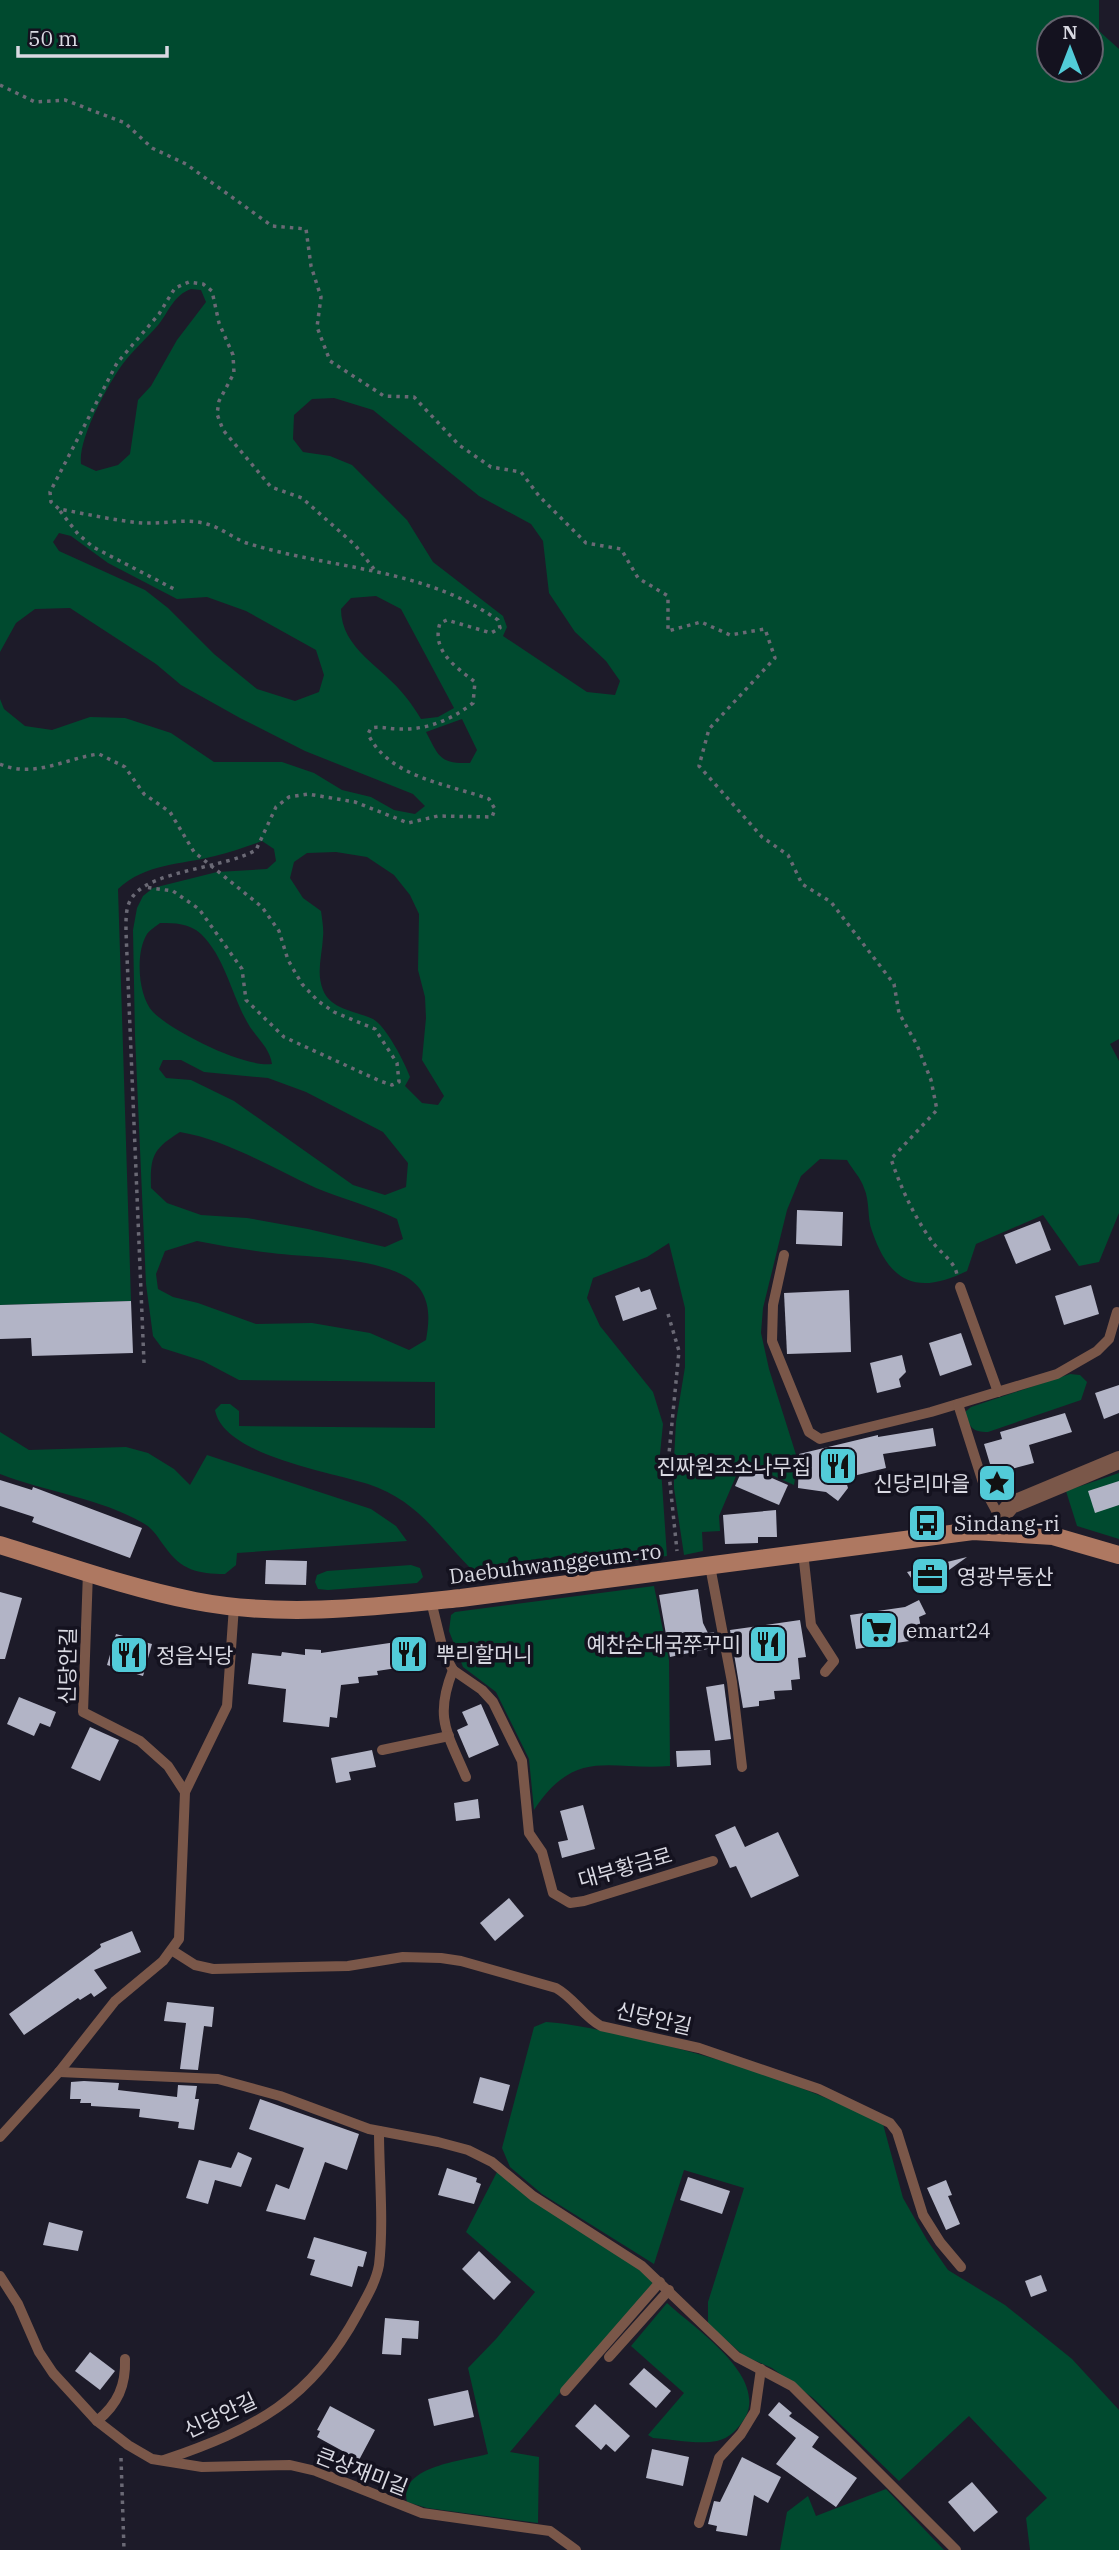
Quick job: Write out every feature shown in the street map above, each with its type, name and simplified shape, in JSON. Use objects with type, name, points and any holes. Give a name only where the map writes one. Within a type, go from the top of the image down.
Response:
[{"type":"main road","name":"Daebuhwanggeum-ro","points":[[0,1545],[166,1594],[234,1606],[304,1609],[431,1601],[681,1570],[997,1524],[1053,1536],[1119,1555]]},
{"type":"street","points":[[997,1524],[1011,1505],[1027,1496],[1119,1460]]},
{"type":"lane","points":[[785,1255],[773,1305],[772,1341],[813,1437],[830,1438],[958,1404],[1078,1364],[1109,1339],[1117,1312]]},
{"type":"lane","points":[[960,1287],[998,1392]]},
{"type":"lane","points":[[958,1404],[997,1524]]},
{"type":"lane","points":[[803,1552],[811,1625],[834,1661],[825,1672]]},
{"type":"lane","points":[[710,1566],[732,1682],[742,1767]]},
{"type":"lane","name":"신당안길","points":[[88,1572],[83,1712],[140,1741],[168,1766],[185,1792]]},
{"type":"lane","points":[[431,1601],[444,1654],[453,1670],[443,1704],[442,1722],[466,1777]]},
{"type":"lane","points":[[0,2137],[59,2071],[115,2001],[173,1951],[181,1923],[185,1792],[220,1727],[227,1706],[234,1606]]},
{"type":"lane","name":"대부황금로","points":[[453,1670],[482,1690],[493,1702],[509,1733],[524,1773],[529,1833],[542,1852],[548,1881],[560,1900],[570,1903],[583,1901],[713,1861]]},
{"type":"lane","points":[[382,1750],[449,1736]]},
{"type":"lane","name":"신당안길","points":[[173,1951],[195,1965],[213,1969],[348,1966],[403,1957],[461,1961],[556,1988],[566,1994],[588,2018],[601,2026],[699,2048],[819,2089],[880,2117],[897,2132],[923,2216],[961,2267]]},
{"type":"lane","points":[[59,2071],[218,2079],[280,2095],[379,2131],[468,2150],[492,2162],[533,2196],[612,2245],[665,2286],[737,2357],[792,2386],[814,2404],[956,2550]]},
{"type":"lane","name":"신당안길","points":[[161,2461],[275,2410],[307,2386],[334,2354],[371,2289],[379,2266],[379,2131]]},
{"type":"lane","name":"큰상재미길","points":[[0,2276],[18,2304],[39,2353],[52,2372],[97,2421],[152,2459],[202,2467],[290,2465],[316,2472],[422,2513],[550,2531],[576,2550]]},
{"type":"lane","points":[[609,2357],[665,2286]]},
{"type":"lane","points":[[565,2391],[665,2286]]},
{"type":"lane","points":[[97,2421],[117,2400],[125,2373],[125,2359]]},
{"type":"lane","points":[[699,2523],[719,2458],[741,2434],[755,2411],[761,2369]]},
{"type":"path","points":[[0,85],[35,102],[65,100],[125,123],[152,148],[186,164],[272,226],[306,229],[311,266],[321,298],[317,327],[330,361],[384,396],[414,397],[459,445],[491,467],[521,472],[539,496],[586,542],[621,550],[638,578],[668,596],[668,631],[701,622],[730,635],[765,629],[775,658],[709,729],[699,766],[762,837],[788,855],[802,884],[831,902],[894,984],[899,1013],[917,1045],[931,1080],[937,1110],[891,1159],[902,1189],[933,1244],[956,1268],[960,1287]]},
{"type":"path","points":[[176,590],[93,547],[51,502],[50,492],[117,362],[159,314],[175,288],[189,282],[203,284],[212,291],[219,323],[233,355],[234,373],[219,401],[217,414],[223,430],[271,487],[302,498],[355,545],[374,569]]},
{"type":"path","points":[[59,509],[135,522],[208,524],[248,544],[374,569],[444,591],[498,620],[500,628],[491,633],[447,620],[440,623],[437,631],[443,654],[475,682],[473,703],[441,723],[399,729],[371,728],[368,734],[373,744],[404,770],[489,799],[495,809],[492,817],[462,815],[408,822],[355,802],[309,794],[289,797],[276,807],[268,819],[256,850],[245,857],[142,887],[128,904],[126,932],[144,1363]]},
{"type":"path","points":[[0,764],[16,769],[58,767],[88,755],[99,754],[125,767],[144,794],[170,812],[194,852],[209,867],[229,877],[262,907],[279,931],[288,960],[302,984],[318,1001],[334,1012],[375,1029],[397,1063],[399,1083],[392,1085],[380,1082],[366,1072],[284,1037],[246,1000],[242,970],[199,909],[173,891],[142,887]]},
{"type":"path","points":[[668,1314],[679,1351],[668,1464],[673,1531],[681,1570]]},
{"type":"path","points":[[120,2439],[124,2550]]},
{"type":"green space","points":[[0,0],[1099,0],[1099,14],[1035,14],[1035,84],[1105,84],[1105,36],[1119,49],[1119,1039],[1110,1044],[1119,1061],[1119,1213],[1099,1262],[1079,1266],[1043,1215],[976,1244],[967,1271],[934,1282],[908,1280],[897,1273],[879,1249],[869,1221],[863,1184],[847,1160],[820,1159],[801,1176],[787,1210],[763,1308],[761,1333],[769,1369],[798,1461],[794,1485],[742,1462],[719,1516],[720,1531],[702,1532],[703,1551],[684,1555],[674,1488],[674,1459],[676,1422],[685,1367],[685,1308],[669,1243],[647,1257],[593,1278],[587,1298],[600,1326],[653,1392],[663,1424],[660,1454],[667,1556],[482,1579],[431,1525],[403,1502],[368,1484],[304,1467],[256,1450],[222,1426],[215,1410],[221,1404],[230,1404],[239,1411],[239,1426],[435,1428],[435,1382],[239,1380],[203,1361],[162,1348],[153,1336],[146,1284],[135,1036],[133,930],[137,908],[143,896],[153,888],[217,872],[267,869],[276,861],[274,849],[262,841],[215,856],[164,866],[140,874],[118,889],[131,1301],[0,1305],[0,699],[4,709],[25,726],[52,730],[90,717],[125,718],[171,733],[214,762],[282,762],[314,773],[342,790],[371,797],[394,810],[415,814],[425,806],[413,794],[305,751],[240,718],[181,685],[156,664],[70,608],[35,609],[16,623],[0,652]],"holes":[[[191,289],[201,290],[206,302],[177,340],[151,386],[138,400],[130,454],[118,465],[96,471],[81,464],[81,453],[89,427],[116,374],[159,324],[172,304]],[[334,398],[373,410],[479,496],[531,524],[543,541],[549,593],[575,632],[606,661],[620,681],[615,695],[587,692],[503,636],[507,627],[503,616],[433,562],[407,520],[352,465],[330,456],[303,452],[293,439],[294,415],[312,399]],[[59,533],[71,536],[108,563],[177,599],[207,597],[246,611],[316,650],[324,675],[319,692],[295,701],[257,689],[214,654],[168,608],[145,590],[59,551],[53,542]],[[376,596],[401,609],[454,708],[438,717],[421,719],[396,686],[365,657],[348,635],[341,609],[351,598]],[[462,719],[477,750],[470,763],[446,760],[438,753],[426,732]],[[336,852],[367,857],[394,875],[410,895],[419,914],[418,970],[425,997],[426,1018],[422,1060],[444,1096],[438,1105],[422,1103],[405,1086],[410,1077],[408,1071],[378,1023],[338,1006],[327,997],[320,977],[323,934],[321,911],[303,898],[290,878],[294,862],[307,853]],[[160,923],[187,926],[196,930],[210,944],[223,966],[244,1016],[267,1049],[272,1064],[260,1064],[228,1055],[176,1029],[153,1012],[141,985],[140,963],[143,942],[147,934]],[[163,1060],[181,1060],[204,1072],[268,1078],[306,1092],[383,1132],[408,1163],[406,1187],[385,1195],[353,1185],[234,1101],[191,1080],[166,1078],[159,1069]],[[180,1132],[215,1141],[316,1188],[397,1219],[403,1239],[385,1247],[247,1218],[201,1215],[167,1203],[151,1188],[151,1168],[155,1154],[164,1143]],[[197,1241],[263,1252],[351,1260],[392,1270],[408,1278],[424,1295],[428,1308],[426,1340],[409,1350],[370,1333],[312,1323],[256,1324],[173,1297],[158,1289],[156,1274],[165,1251]]]},
{"type":"green space","points":[[1070,1374],[1080,1375],[1087,1382],[1081,1400],[988,1432],[975,1430],[968,1421],[965,1412],[971,1407]]},
{"type":"green space","points":[[0,1432],[29,1450],[126,1447],[148,1453],[174,1469],[190,1485],[207,1455],[371,1509],[396,1526],[407,1541],[237,1553],[236,1565],[225,1574],[198,1572],[177,1561],[150,1528],[126,1514],[0,1474]]},
{"type":"green space","points":[[1119,1473],[1119,1539],[1077,1526],[1066,1491]]},
{"type":"green space","points":[[411,1565],[420,1568],[423,1577],[417,1583],[328,1590],[318,1589],[315,1582],[317,1575],[327,1571]]},
{"type":"green space","points":[[654,1586],[669,1660],[670,1766],[612,1765],[580,1769],[549,1790],[534,1810],[529,1759],[496,1692],[463,1667],[449,1631],[451,1615],[455,1612]]},
{"type":"green space","points":[[546,2022],[580,2026],[700,2054],[793,2085],[883,2124],[903,2198],[948,2270],[1005,2305],[1072,2359],[1119,2410],[1119,2550],[1030,2550],[1026,2518],[1047,2498],[969,2416],[899,2481],[813,2398],[772,2368],[744,2356],[708,2324],[708,2302],[744,2188],[684,2170],[654,2264],[542,2194],[510,2167],[502,2148],[534,2027]]},
{"type":"green space","points":[[497,2172],[641,2271],[653,2283],[510,2452],[539,2457],[538,2523],[427,2508],[407,2502],[407,2490],[412,2480],[422,2473],[435,2467],[488,2454],[468,2368],[535,2292],[466,2232]]},
{"type":"green space","points":[[667,2303],[725,2354],[746,2386],[749,2402],[745,2418],[733,2433],[722,2440],[693,2442],[653,2438],[648,2435],[684,2393],[631,2346]]},
{"type":"green space","points":[[886,2489],[944,2550],[780,2550],[787,2512],[808,2496],[816,2516]]},
{"type":"building","points":[[797,1210],[843,1212],[842,1246],[796,1244]]},
{"type":"building","points":[[1040,1221],[1051,1250],[1016,1264],[1004,1235]]},
{"type":"building","points":[[1091,1285],[1099,1314],[1064,1325],[1055,1296]]},
{"type":"building","points":[[639,1287],[641,1292],[650,1289],[657,1309],[623,1321],[615,1296]]},
{"type":"building","points":[[849,1290],[851,1352],[787,1354],[784,1293]]},
{"type":"building","points":[[131,1301],[133,1353],[32,1356],[31,1338],[0,1339],[0,1305]]},
{"type":"building","points":[[961,1333],[972,1365],[940,1376],[929,1343]]},
{"type":"building","points":[[902,1355],[906,1372],[899,1379],[901,1387],[877,1393],[870,1363]]},
{"type":"building","points":[[1119,1385],[1119,1413],[1104,1419],[1095,1393]]},
{"type":"building","points":[[1065,1413],[1072,1432],[1029,1445],[1034,1463],[993,1474],[984,1444],[1002,1439],[1000,1432]]},
{"type":"building","points":[[933,1428],[936,1446],[883,1454],[886,1468],[845,1478],[848,1488],[838,1501],[826,1492],[798,1488],[799,1454],[878,1435]]},
{"type":"building","points":[[744,1466],[788,1485],[779,1505],[735,1486]]},
{"type":"building","points":[[0,1480],[32,1490],[33,1487],[142,1528],[130,1558],[32,1522],[34,1517],[0,1506]]},
{"type":"building","points":[[1119,1481],[1119,1505],[1095,1513],[1088,1491]]},
{"type":"building","points":[[776,1510],[777,1537],[758,1537],[758,1543],[725,1544],[723,1515]]},
{"type":"building","points":[[967,1557],[920,1591],[907,1572]]},
{"type":"building","points":[[266,1560],[307,1561],[306,1585],[265,1584]]},
{"type":"building","points":[[698,1589],[703,1623],[708,1633],[714,1632],[717,1647],[670,1657],[659,1595]]},
{"type":"building","points":[[0,1592],[22,1598],[5,1659],[0,1659]]},
{"type":"building","points":[[919,1600],[926,1614],[919,1617],[923,1639],[856,1649],[850,1615],[905,1607]]},
{"type":"building","points":[[800,1620],[806,1657],[798,1658],[800,1679],[791,1680],[792,1690],[774,1691],[775,1699],[759,1701],[759,1706],[743,1708],[730,1630]]},
{"type":"building","points":[[116,1634],[152,1644],[143,1676],[107,1665]]},
{"type":"building","points":[[410,1640],[417,1665],[377,1671],[378,1675],[358,1677],[359,1683],[341,1685],[337,1718],[330,1717],[329,1727],[283,1722],[286,1689],[248,1684],[252,1653],[281,1656],[282,1652],[305,1655],[305,1649],[321,1650],[321,1653]]},
{"type":"building","points":[[724,1684],[731,1739],[715,1741],[706,1687]]},
{"type":"building","points":[[19,1697],[56,1712],[50,1727],[40,1723],[34,1736],[7,1724]]},
{"type":"building","points":[[481,1704],[499,1745],[469,1758],[457,1730],[468,1725],[462,1712]]},
{"type":"building","points":[[90,1727],[119,1740],[100,1781],[71,1768]]},
{"type":"building","points":[[372,1750],[376,1767],[349,1772],[351,1780],[336,1783],[331,1758]]},
{"type":"building","points":[[710,1750],[711,1765],[677,1767],[676,1751]]},
{"type":"building","points":[[478,1799],[480,1818],[456,1821],[454,1803]]},
{"type":"building","points":[[583,1805],[595,1849],[562,1858],[558,1842],[568,1840],[560,1811]]},
{"type":"building","points":[[735,1826],[745,1847],[778,1832],[799,1876],[751,1898],[736,1866],[730,1868],[715,1835]]},
{"type":"building","points":[[509,1898],[524,1916],[495,1941],[480,1923]]},
{"type":"building","points":[[132,1931],[141,1952],[94,1970],[107,1988],[94,1997],[91,1993],[80,2000],[78,1998],[24,2035],[9,2014],[101,1947],[100,1944]]},
{"type":"building","points":[[167,2002],[214,2007],[212,2027],[204,2026],[198,2070],[180,2069],[186,2023],[164,2021]]},
{"type":"building","points":[[480,2077],[510,2085],[503,2111],[473,2103]]},
{"type":"building","points":[[71,2082],[119,2083],[118,2090],[177,2097],[178,2085],[197,2086],[195,2099],[199,2099],[194,2130],[178,2128],[179,2122],[139,2117],[140,2109],[91,2106],[91,2103],[80,2103],[81,2099],[70,2099]]},
{"type":"building","points":[[260,2099],[359,2134],[347,2170],[325,2162],[305,2220],[266,2211],[276,2184],[289,2189],[304,2148],[249,2129]]},
{"type":"building","points":[[238,2152],[252,2158],[241,2187],[215,2180],[208,2204],[186,2198],[199,2160],[231,2168]]},
{"type":"building","points":[[447,2168],[477,2178],[476,2182],[481,2184],[474,2204],[438,2195]]},
{"type":"building","points":[[688,2177],[730,2191],[722,2214],[680,2200]]},
{"type":"building","points":[[946,2180],[952,2195],[948,2196],[960,2224],[946,2230],[927,2188]]},
{"type":"building","points":[[49,2222],[83,2231],[78,2251],[43,2245]]},
{"type":"building","points":[[314,2237],[367,2252],[363,2267],[358,2266],[352,2287],[310,2275],[315,2260],[307,2258]]},
{"type":"building","points":[[479,2251],[511,2282],[494,2300],[462,2269]]},
{"type":"building","points":[[1041,2275],[1047,2291],[1031,2297],[1025,2281]]},
{"type":"building","points":[[385,2318],[419,2321],[418,2339],[402,2338],[401,2355],[382,2354]]},
{"type":"building","points":[[90,2352],[115,2371],[100,2390],[75,2371]]},
{"type":"building","points":[[644,2368],[671,2391],[656,2408],[629,2384]]},
{"type":"building","points":[[468,2390],[474,2417],[434,2426],[428,2399]]},
{"type":"building","points":[[779,2402],[792,2413],[789,2416],[819,2437],[812,2447],[857,2478],[836,2507],[776,2464],[796,2438],[768,2415]]},
{"type":"building","points":[[595,2404],[630,2436],[615,2452],[606,2444],[601,2450],[575,2426]]},
{"type":"building","points":[[330,2406],[375,2430],[359,2460],[317,2437],[320,2431],[317,2430]]},
{"type":"building","points":[[652,2449],[689,2457],[683,2486],[646,2478]]},
{"type":"building","points":[[742,2457],[781,2477],[768,2503],[754,2495],[747,2536],[716,2531],[717,2526],[708,2524],[714,2501],[720,2502]]},
{"type":"building","points":[[972,2482],[998,2512],[974,2532],[948,2502]]},
{"type":"place","name":"진짜원조소나무집","points":[[838,1466]]},
{"type":"place","name":"신당리마을","points":[[997,1483]]},
{"type":"place","name":"Sindang-ri","points":[[927,1523]]},
{"type":"place","name":"영광부동산","points":[[930,1576]]},
{"type":"place","name":"emart24","points":[[879,1630]]},
{"type":"place","name":"예찬순대국쭈꾸미","points":[[768,1644]]},
{"type":"place","name":"뿌리할머니","points":[[409,1654]]},
{"type":"place","name":"정읍식당","points":[[129,1655]]}]
